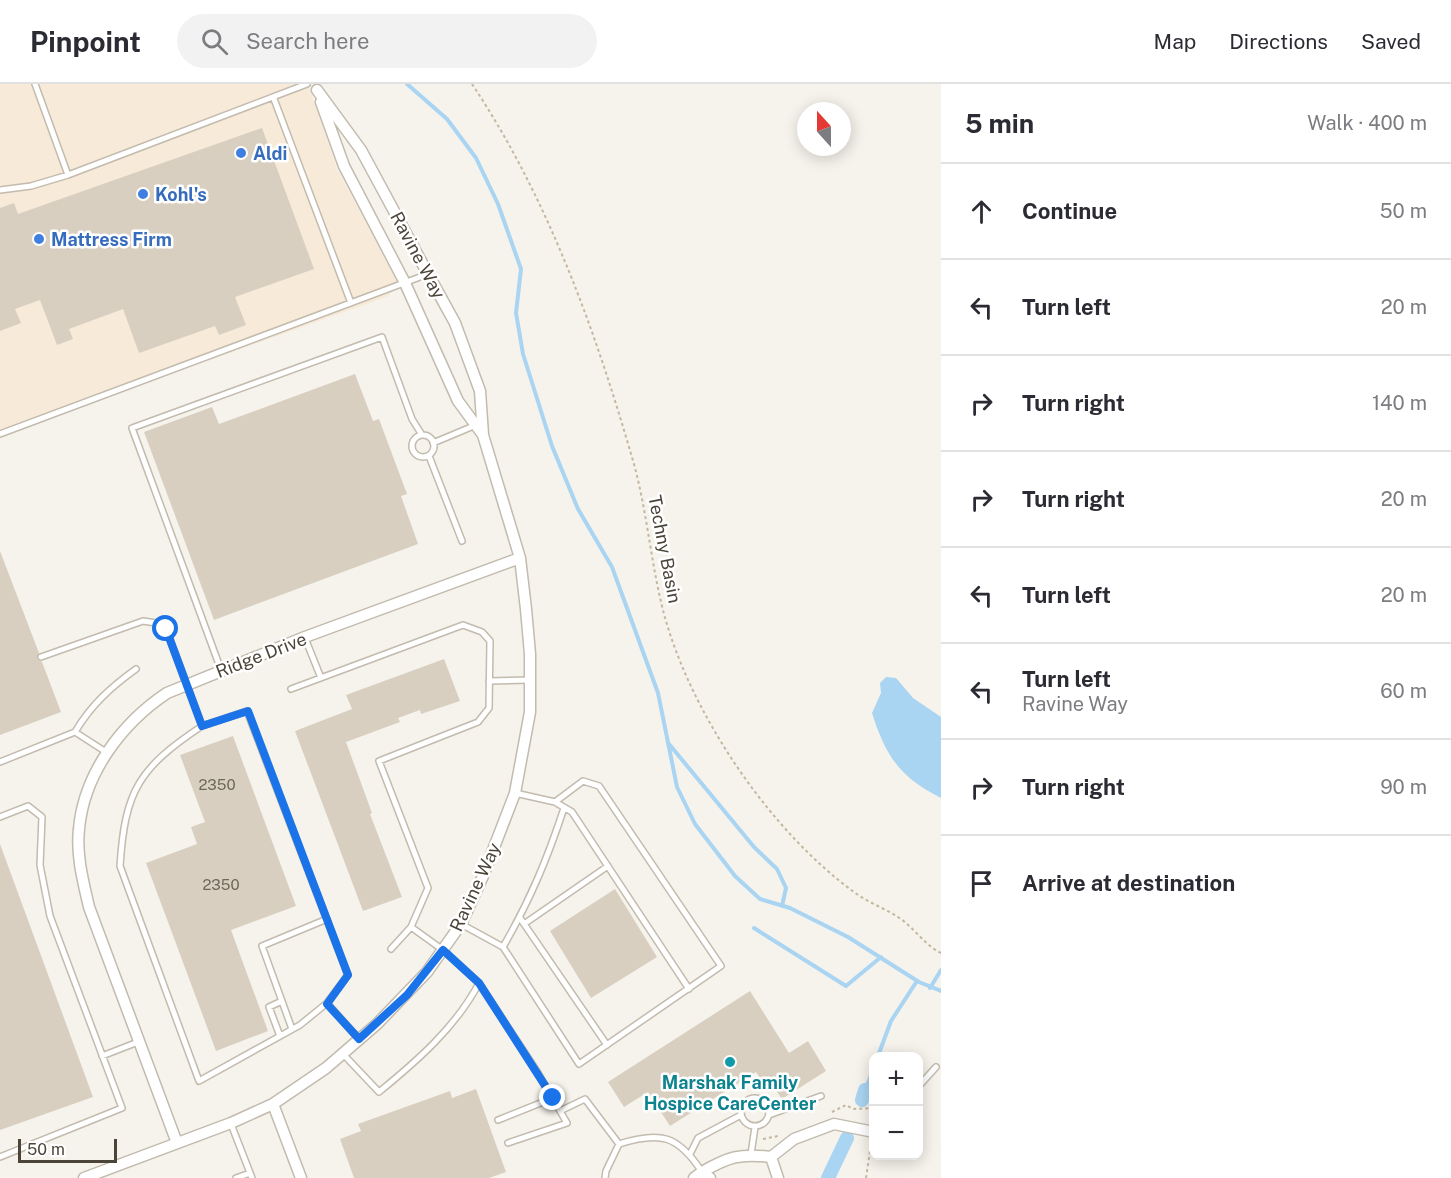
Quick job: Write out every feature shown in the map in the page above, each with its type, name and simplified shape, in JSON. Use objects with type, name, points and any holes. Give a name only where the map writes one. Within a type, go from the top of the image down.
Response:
[{"type":"street","name":"Ravine Way","points":[[84,1178],[231,1123],[273,1104],[343,1054],[407,995],[443,950],[460,924],[483,876],[515,793],[530,712],[531,680],[520,558],[483,435],[480,391],[455,323],[361,150],[313,86]]},
{"type":"street","name":"Ravine Way","points":[[313,86],[344,166],[405,283],[458,402],[483,435]]},
{"type":"street","name":"Ridge Drive","points":[[177,1143],[89,907],[80,868],[79,828],[87,792],[106,753],[122,730],[149,705],[187,684],[305,637],[520,558]]},
{"type":"street","points":[[273,1104],[301,1178]]},
{"type":"street","points":[[702,1176],[728,1157],[751,1154],[771,1157],[794,1139],[834,1124],[869,1131]]},
{"type":"street","points":[[771,1157],[778,1178]]},
{"type":"lane","points":[[35,84],[68,175]]},
{"type":"lane","points":[[0,190],[31,186],[68,175],[313,86]]},
{"type":"lane","points":[[274,99],[351,303]]},
{"type":"lane","points":[[0,434],[428,274]]},
{"type":"lane","points":[[221,670],[132,428],[382,337],[412,419],[422,435],[431,438],[434,443],[433,452],[429,456],[420,457],[412,450],[413,441],[422,435]]},
{"type":"lane","points":[[434,443],[476,426]]},
{"type":"lane","points":[[429,456],[462,541]]},
{"type":"lane","points":[[41,657],[143,621],[156,622],[166,629],[202,726]]},
{"type":"lane","points":[[291,689],[463,625],[482,632],[490,641],[489,708],[478,722],[379,761],[428,888],[411,927],[391,949]]},
{"type":"lane","points":[[305,637],[321,678]]},
{"type":"lane","points":[[0,762],[75,732],[86,714],[109,689],[135,669]]},
{"type":"lane","points":[[489,681],[531,680]]},
{"type":"lane","points":[[248,711],[348,975],[327,1004],[292,1029],[199,1081],[120,866],[129,802],[145,774],[166,750],[202,726],[248,711]]},
{"type":"lane","points":[[75,732],[106,753]]},
{"type":"lane","points":[[460,924],[502,947],[579,1064],[721,966],[599,786],[583,782],[555,802]]},
{"type":"lane","points":[[515,793],[555,802],[572,812],[688,989]]},
{"type":"lane","points":[[0,817],[28,806],[42,817],[40,865],[50,916],[122,1108],[0,1157]]},
{"type":"lane","points":[[502,947],[522,921],[547,859],[564,808]]},
{"type":"lane","points":[[522,921],[608,866]]},
{"type":"lane","points":[[292,1029],[262,946],[327,920]]},
{"type":"lane","points":[[522,921],[607,1045]]},
{"type":"lane","points":[[411,927],[443,950],[479,983],[567,1123],[507,1143]]},
{"type":"lane","points":[[343,1054],[379,1092],[426,1052],[467,1005],[479,983]]},
{"type":"lane","points":[[280,1036],[269,1006],[282,1001]]},
{"type":"lane","points":[[327,1004],[359,1039]]},
{"type":"lane","points":[[102,1056],[138,1042]]},
{"type":"lane","points":[[923,1082],[936,1068]]},
{"type":"lane","points":[[769,1115],[764,1101],[755,1098],[742,1105],[741,1114],[745,1123],[755,1127],[764,1124],[769,1115],[821,1096]]},
{"type":"lane","points":[[498,1120],[553,1098]]},
{"type":"lane","points":[[560,1111],[585,1099],[619,1144]]},
{"type":"lane","points":[[690,1154],[698,1138],[741,1114]]},
{"type":"lane","points":[[231,1123],[251,1175],[236,1178]]},
{"type":"lane","points":[[751,1154],[755,1127]]},
{"type":"lane","points":[[605,1178],[619,1144],[643,1136],[662,1137],[677,1142],[690,1154],[702,1176]]},
{"type":"path","name":"Techny Basin","points":[[472,84],[535,195],[576,291],[632,455],[664,614],[688,680],[740,771],[762,803],[805,851],[855,894],[900,918],[933,949],[941,953]]},
{"type":"path","points":[[846,1105],[853,1109],[869,1108]]},
{"type":"path","points":[[866,1178],[869,1158]]},
{"type":"shaded area","points":[[0,84],[308,84],[337,169],[397,282],[389,296],[0,435]]},
{"type":"water","points":[[886,677],[896,678],[913,698],[941,717],[941,798],[905,773],[896,764],[883,742],[872,713],[881,693],[880,683]]},
{"type":"building","points":[[262,128],[314,269],[235,297],[246,325],[219,335],[215,326],[139,353],[123,309],[69,329],[73,339],[57,345],[40,300],[15,309],[21,323],[0,331],[0,208],[14,203],[18,214]]},
{"type":"building","points":[[355,374],[373,421],[379,419],[407,494],[401,496],[418,544],[214,620],[144,432],[212,407],[219,424]]},
{"type":"building","points":[[0,551],[39,653],[37,659],[42,662],[61,712],[0,735]]},
{"type":"building","points":[[444,659],[460,701],[421,714],[420,710],[398,718],[400,722],[346,742],[372,813],[370,814],[402,897],[363,911],[295,731],[352,709],[346,695]]},
{"type":"building","points":[[233,736],[296,906],[231,930],[268,1031],[216,1051],[146,863],[197,844],[191,827],[205,822],[180,755]]},
{"type":"building","points":[[0,844],[93,1097],[0,1130]]},
{"type":"building","points":[[615,889],[657,957],[591,998],[550,931]]},
{"type":"building","name":"Marshak Family Hospice CareCenter","points":[[750,991],[789,1053],[808,1041],[826,1071],[782,1099],[772,1085],[767,1088],[756,1072],[670,1126],[648,1092],[624,1107],[608,1082]]},
{"type":"building","points":[[476,1089],[506,1172],[489,1178],[354,1178],[340,1139],[361,1131],[358,1124],[450,1091],[452,1098]]},
{"type":"waterway","points":[[407,84],[447,119],[476,158],[498,204],[521,269],[516,313],[523,354],[552,446],[578,509],[612,567],[658,693],[677,787],[695,824],[735,876],[760,899],[790,908],[848,937],[919,982],[941,991]]},
{"type":"waterway","points":[[669,744],[754,847],[777,869],[786,888],[782,906]]},
{"type":"waterway","points":[[754,928],[846,986],[881,957]]},
{"type":"waterway","points":[[930,988],[941,970]]},
{"type":"waterway","points":[[879,1052],[891,1021],[917,981]]},
{"type":"waterway","points":[[865,1090],[869,1080]]},
{"type":"waterway","points":[[862,1100],[865,1090]]},
{"type":"waterway","points":[[828,1178],[847,1138]]},
{"type":"place","name":"Aldi","points":[[241,153]]},
{"type":"place","name":"Kohl's","points":[[143,194]]},
{"type":"place","name":"Mattress Firm","points":[[39,239]]},
{"type":"place","name":"Marshak Family Hospice CareCenter","points":[[730,1062]]},
{"type":"route","points":[[166,629],[202,726],[248,711],[348,975],[327,1004],[359,1039],[407,995],[443,950],[479,983],[553,1098]]}]
